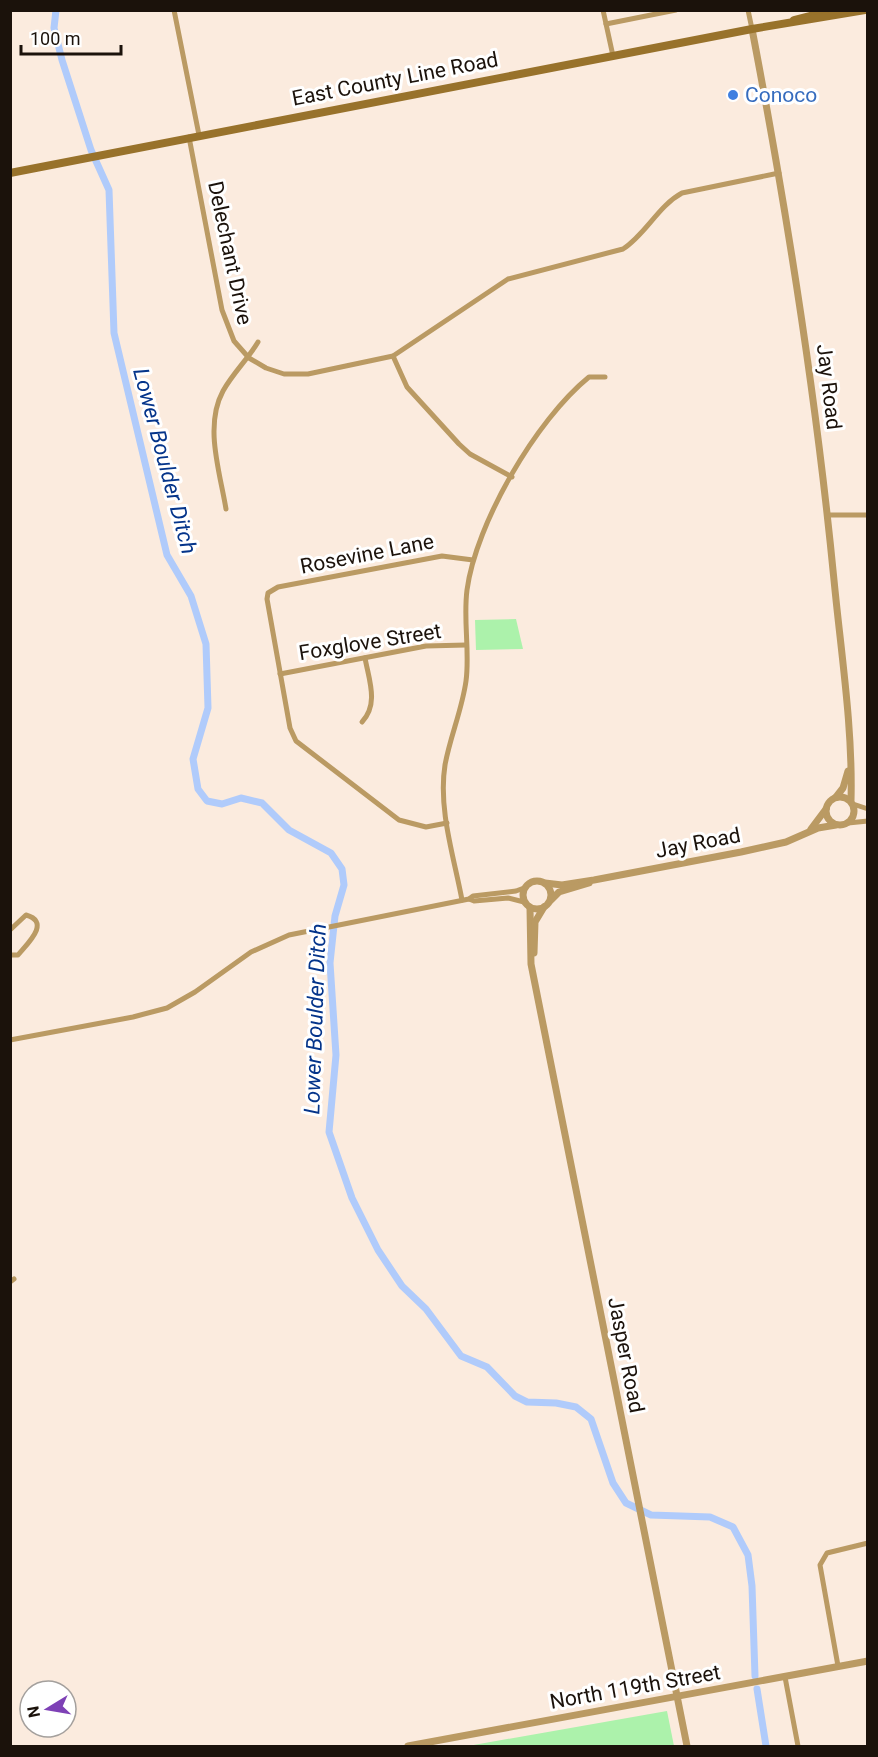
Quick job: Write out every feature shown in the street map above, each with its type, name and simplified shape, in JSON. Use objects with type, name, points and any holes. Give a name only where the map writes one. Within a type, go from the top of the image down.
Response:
[{"type":"main road","name":"East County Line Road","points":[[788,23],[805,16],[833,10]]},
{"type":"main road","name":"East County Line Road","points":[[10,173],[752,29],[806,22],[865,10]]},
{"type":"street","points":[[174,10],[199,135]]},
{"type":"street","points":[[603,10],[613,56]]},
{"type":"street","points":[[606,24],[676,10]]},
{"type":"street","points":[[748,10],[752,29]]},
{"type":"street","name":"Jay Road","points":[[752,29],[779,173],[810,363],[850,753],[852,803]]},
{"type":"street","name":"Delechant Drive","points":[[189,137],[225,322],[234,341],[249,358],[266,368],[296,375],[393,356],[508,279],[622,249],[633,243],[670,200],[682,193],[779,173]]},
{"type":"street","points":[[226,509],[214,434],[214,414],[223,391],[249,358],[258,342]]},
{"type":"street","points":[[393,356],[407,387],[459,444],[470,454],[512,477]]},
{"type":"street","points":[[465,899],[447,823],[443,791],[445,766],[466,680],[466,592],[473,560],[481,535],[539,429],[589,377],[605,376]]},
{"type":"street","points":[[827,515],[867,515]]},
{"type":"street","name":"Rosevine Lane","points":[[280,674],[266,605],[268,593],[278,587],[442,556],[473,560]]},
{"type":"street","name":"Foxglove Street","points":[[280,674],[426,646],[466,645]]},
{"type":"street","points":[[362,722],[369,714],[372,705],[365,658]]},
{"type":"street","points":[[280,674],[290,728],[296,741],[308,753],[399,820],[426,827],[447,823]]},
{"type":"street","name":"Jay Road","points":[[836,797],[845,783],[850,753]]},
{"type":"street","points":[[867,809],[844,797],[836,797],[829,802],[826,809],[829,820],[836,825],[867,821]]},
{"type":"street","points":[[848,823],[854,817],[852,803]]},
{"type":"street","name":"Jay Road","points":[[807,832],[819,821],[826,809]]},
{"type":"street","name":"Jay Road","points":[[545,883],[562,885],[594,880],[741,852],[786,842],[807,832],[836,825]]},
{"type":"street","name":"Jay Road","points":[[547,904],[559,892],[594,880]]},
{"type":"street","points":[[10,1040],[133,1017],[167,1008],[195,992],[261,946],[290,935],[473,896],[516,891],[533,881],[545,883],[550,889],[547,904],[527,905],[508,898],[474,901],[465,899]]},
{"type":"street","points":[[524,888],[527,905]]},
{"type":"street","name":"Jasper Road","points":[[534,970],[535,922],[547,904]]},
{"type":"street","name":"Jasper Road","points":[[527,905],[529,951],[639,1516],[687,1746]]},
{"type":"street","points":[[10,955],[18,956],[38,929],[38,922],[26,915],[11,929]]},
{"type":"street","points":[[838,1666],[820,1565],[827,1553],[867,1543]]},
{"type":"street","name":"North 119th Street","points":[[408,1746],[867,1661]]},
{"type":"street","points":[[785,1677],[798,1746]]},
{"type":"green space","points":[[516,619],[523,649],[476,650],[475,620]]},
{"type":"green space","points":[[667,1711],[674,1746],[468,1746]]},
{"type":"waterway","name":"Lower Boulder Ditch","points":[[56,10],[54,28],[62,60],[91,150],[109,190],[114,333],[167,555],[191,596],[206,644],[208,708],[193,759],[198,789],[207,801],[222,804],[241,798],[262,803],[289,830],[331,853],[342,869],[344,885],[335,916],[330,963],[336,1055],[329,1132],[352,1198],[378,1250],[402,1286],[426,1309],[461,1356],[487,1367],[515,1396],[527,1402],[556,1403],[576,1407],[591,1419],[613,1483],[626,1503],[651,1515],[710,1517],[733,1527],[748,1555],[752,1586],[755,1676]]},
{"type":"waterway","name":"Lower Boulder Ditch","points":[[757,1689],[766,1746]]},
{"type":"place","name":"Conoco","points":[[733,95]]}]
